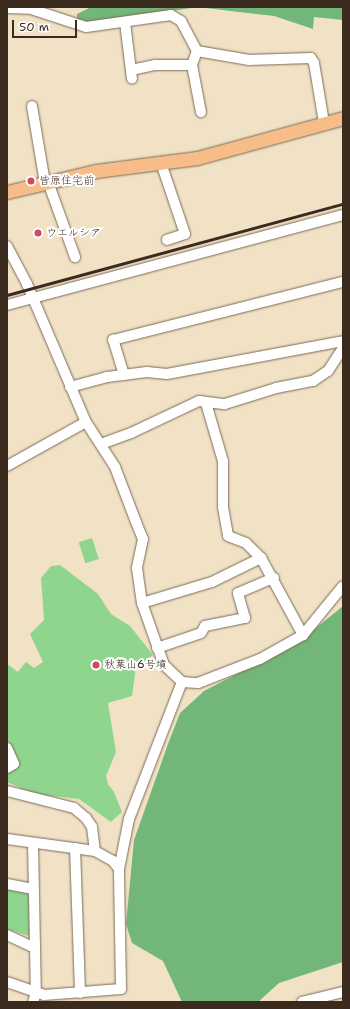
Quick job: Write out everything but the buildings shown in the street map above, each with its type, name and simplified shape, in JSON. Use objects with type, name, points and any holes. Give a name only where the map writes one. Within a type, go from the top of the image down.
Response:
[{"type":"main road","points":[[7,192],[96,171],[197,158],[343,118]]},
{"type":"street","points":[[7,8],[31,9],[86,27],[176,16],[197,51],[249,60],[311,58],[314,63],[324,123]]},
{"type":"street","points":[[125,22],[132,74],[155,65],[192,65]]},
{"type":"street","points":[[197,51],[192,65],[201,112]]},
{"type":"street","points":[[32,106],[46,182],[75,257]]},
{"type":"street","points":[[161,163],[185,234],[167,240]]},
{"type":"street","points":[[7,305],[343,215]]},
{"type":"street","points":[[7,246],[32,298],[86,422],[115,467],[143,539],[137,568],[142,603],[164,665],[182,682],[198,683],[212,679],[260,659],[303,635],[343,586]]},
{"type":"street","points":[[124,375],[113,340],[343,282]]},
{"type":"street","points":[[70,387],[124,375],[168,374],[343,341]]},
{"type":"street","points":[[101,444],[131,434],[199,402],[225,404],[276,388],[313,381],[328,371],[343,348]]},
{"type":"street","points":[[206,403],[224,461],[223,507],[228,536],[246,543],[261,558],[274,578],[303,635]]},
{"type":"street","points":[[7,466],[86,422]]},
{"type":"street","points":[[142,603],[212,582],[261,558]]},
{"type":"street","points":[[157,648],[201,633],[205,626],[245,618],[238,593],[274,578]]},
{"type":"street","points":[[7,982],[34,998],[121,989],[119,869],[129,819],[182,682]]},
{"type":"street","points":[[7,748],[14,764],[7,768]]},
{"type":"street","points":[[7,791],[74,808],[86,818],[92,828],[95,851]]},
{"type":"street","points":[[7,838],[95,851],[114,861],[119,869]]},
{"type":"street","points":[[33,843],[32,889],[34,998]]},
{"type":"street","points":[[75,848],[80,993]]},
{"type":"street","points":[[7,884],[32,889]]},
{"type":"street","points":[[7,935],[33,947]]},
{"type":"street","points":[[302,1002],[343,992]]},
{"type":"green space","points":[[91,7],[197,7],[91,24],[77,21],[77,14]]},
{"type":"green space","points":[[197,7],[343,7],[343,20],[314,17],[313,29],[274,16]]},
{"type":"green space","points":[[92,538],[99,559],[85,563],[79,542]]},
{"type":"green space","points":[[60,565],[98,594],[111,614],[130,626],[153,655],[136,667],[132,696],[108,703],[116,752],[106,776],[108,784],[114,792],[122,812],[111,822],[79,799],[34,794],[7,782],[7,770],[17,764],[7,738],[7,664],[18,672],[26,662],[34,668],[43,662],[30,634],[44,620],[41,578],[51,566]]},
{"type":"green space","points":[[343,606],[343,962],[279,983],[258,1002],[182,1002],[163,961],[132,943],[126,924],[134,840],[180,713],[204,691],[300,641]]},
{"type":"green space","points":[[7,888],[30,894],[32,937],[7,929]]},
{"type":"railway","points":[[7,295],[343,204]]},
{"type":"place","name":"皆原住宅前","points":[[31,181]]},
{"type":"place","name":"ウエルシア","points":[[38,233]]},
{"type":"place","name":"秋葉山6号墳","points":[[96,665]]}]
